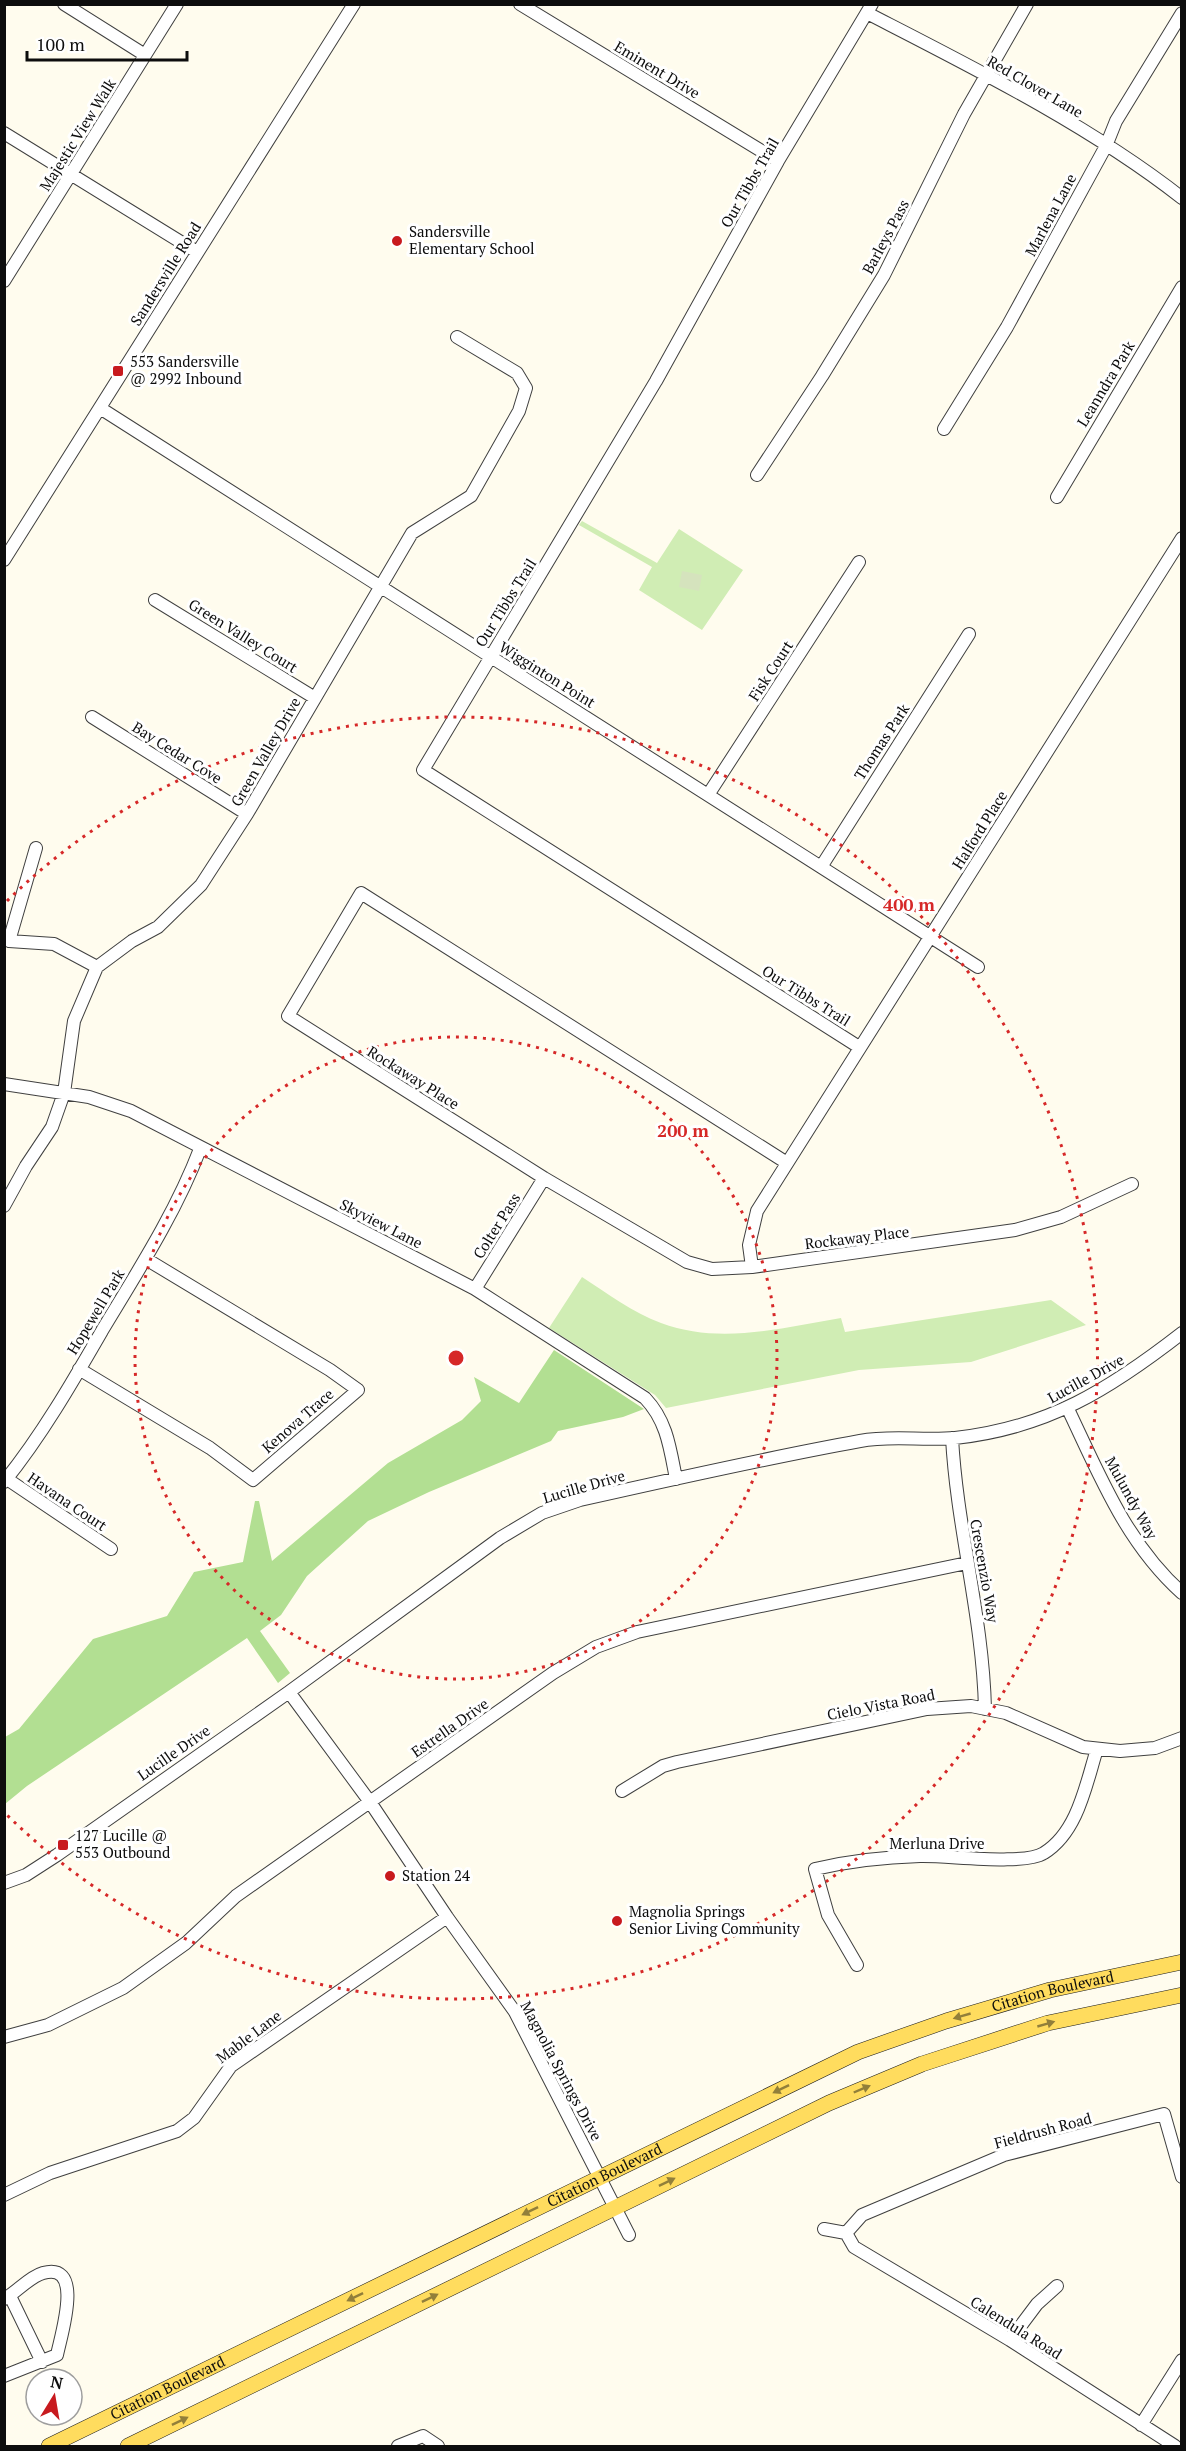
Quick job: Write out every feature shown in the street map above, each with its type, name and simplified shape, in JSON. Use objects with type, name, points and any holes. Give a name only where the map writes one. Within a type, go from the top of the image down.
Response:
[{"type":"main road","name":"Citation Boulevard","points":[[48,2446],[858,2052],[946,2021],[1050,1990],[1182,1962]]},
{"type":"main road","name":"Citation Boulevard","points":[[128,2446],[829,2103],[922,2064],[1048,2023],[1182,1995]]},
{"type":"street","points":[[64,4],[145,56]]},
{"type":"street","name":"Majestic View Walk","points":[[4,281],[177,4]]},
{"type":"street","name":"Sandersville Road","points":[[4,560],[354,4]]},
{"type":"street","name":"Eminent Drive","points":[[520,4],[778,161]]},
{"type":"street","name":"Barleys Pass","points":[[757,474],[822,376],[884,275],[985,75],[1027,4]]},
{"type":"street","name":"Our Tibbs Trail","points":[[859,1047],[423,771],[656,381],[778,161],[870,9]]},
{"type":"street","name":"Red Clover Lane","points":[[870,9],[1106,146],[1182,198]]},
{"type":"street","name":"Marlena Lane","points":[[944,429],[1007,327],[1106,146],[1116,121],[1182,13]]},
{"type":"street","points":[[4,133],[197,252]]},
{"type":"street","name":"Leanndra Park","points":[[1057,497],[1182,287]]},
{"type":"street","name":"Green Valley Drive","points":[[4,1206],[26,1166],[52,1127],[64,1093],[74,1021],[97,967],[132,940],[158,927],[192,896],[247,814],[412,533],[471,496],[519,411],[526,388],[517,373],[457,337]]},
{"type":"street","name":"Wigginton Point","points":[[100,408],[978,967]]},
{"type":"street","name":"Halford Place","points":[[752,1267],[750,1238],[757,1210],[1182,538]]},
{"type":"street","name":"Fisk Court","points":[[708,795],[859,562]]},
{"type":"street","name":"Green Valley Court","points":[[155,600],[315,698]]},
{"type":"street","name":"Thomas Park","points":[[820,867],[969,634]]},
{"type":"street","name":"Bay Cedar Cove","points":[[92,717],[247,814]]},
{"type":"street","points":[[36,848],[9,941],[54,944],[97,967]]},
{"type":"street","name":"Rockaway Place","points":[[787,1163],[361,893],[288,1016],[544,1178],[687,1262],[712,1269],[752,1267],[1015,1230],[1061,1217],[1132,1184]]},
{"type":"street","name":"Skyview Lane","points":[[4,1084],[89,1097],[131,1111],[200,1149],[475,1289],[645,1398],[657,1411],[666,1430],[676,1479]]},
{"type":"street","name":"Hopewell Park","points":[[6,1481],[79,1370],[146,1259],[192,1172],[200,1149]]},
{"type":"street","name":"Colter Pass","points":[[475,1289],[544,1178]]},
{"type":"street","name":"Kenova Trace","points":[[79,1370],[210,1448],[253,1480],[358,1390],[330,1370],[146,1259]]},
{"type":"street","name":"Lucille Drive","points":[[4,1883],[26,1875],[57,1855],[289,1692],[491,1545],[542,1513],[580,1500],[862,1440],[952,1438],[995,1432],[1068,1408],[1125,1375],[1182,1333]]},
{"type":"street","name":"Mulundy Way","points":[[1068,1408],[1117,1510],[1141,1550],[1182,1593]]},
{"type":"street","name":"Crescenzio Way","points":[[952,1438],[967,1563],[982,1647],[986,1709]]},
{"type":"street","name":"Havana Court","points":[[6,1481],[111,1549]]},
{"type":"street","name":"Estrella Drive","points":[[4,2037],[48,2025],[123,1988],[186,1943],[237,1896],[553,1673],[616,1638],[967,1563]]},
{"type":"street","name":"Magnolia Springs Drive","points":[[289,1692],[370,1803],[515,2012],[629,2235]]},
{"type":"street","name":"Cielo Vista Road","points":[[622,1791],[663,1766],[677,1762],[927,1709],[971,1707],[1006,1713],[1083,1748],[1120,1751],[1155,1748],[1182,1738]]},
{"type":"street","name":"Merluna Drive","points":[[857,1965],[828,1915],[815,1869],[840,1863],[920,1856],[1005,1859],[1043,1854],[1062,1836],[1078,1809],[1097,1749]]},
{"type":"street","name":"Mable Lane","points":[[4,2195],[50,2173],[177,2131],[194,2118],[231,2066],[447,1917]]},
{"type":"street","name":"Fieldrush Road","points":[[846,2233],[862,2215],[1004,2155],[1164,2114],[1182,2177]]},
{"type":"street","points":[[824,2229],[846,2233]]},
{"type":"street","name":"Calendula Road","points":[[846,2233],[854,2247],[1010,2340],[1175,2446]]},
{"type":"street","points":[[4,2376],[42,2362],[57,2355],[68,2286],[63,2276],[53,2271],[40,2274],[8,2298],[42,2362]]},
{"type":"street","points":[[1010,2340],[1037,2304],[1057,2286]]},
{"type":"street","points":[[1141,2425],[1182,2360]]},
{"type":"street","points":[[398,2446],[423,2436],[438,2446]]},
{"type":"green space","points":[[582,521],[657,563],[679,529],[743,570],[702,630],[639,590],[652,567],[579,525]]},
{"type":"green space","points":[[682,571],[702,575],[699,591],[679,587]]},
{"type":"green space","points":[[582,1277],[651,1319],[683,1330],[706,1333],[728,1334],[773,1330],[841,1318],[845,1332],[1051,1300],[1086,1325],[971,1362],[859,1370],[666,1408],[655,1395],[549,1328]]},
{"type":"green space","points":[[554,1350],[644,1409],[623,1417],[558,1431],[551,1441],[429,1492],[368,1521],[307,1576],[281,1615],[260,1631],[290,1673],[278,1683],[247,1638],[27,1786],[5,1804],[5,1737],[19,1729],[93,1639],[167,1616],[194,1572],[243,1562],[255,1501],[259,1501],[272,1561],[388,1463],[462,1420],[481,1401],[474,1377],[519,1403]]},
{"type":"place","name":"Sandersville Elementary School","points":[[397,241]]},
{"type":"place","name":"553 Sandersville @ 2992 Inbound","points":[[118,371]]},
{"type":"place","name":"127 Lucille @ 553 Outbound","points":[[63,1845]]},
{"type":"place","name":"Station 24","points":[[390,1876]]},
{"type":"place","name":"Magnolia Springs Senior Living Community","points":[[617,1921]]}]
